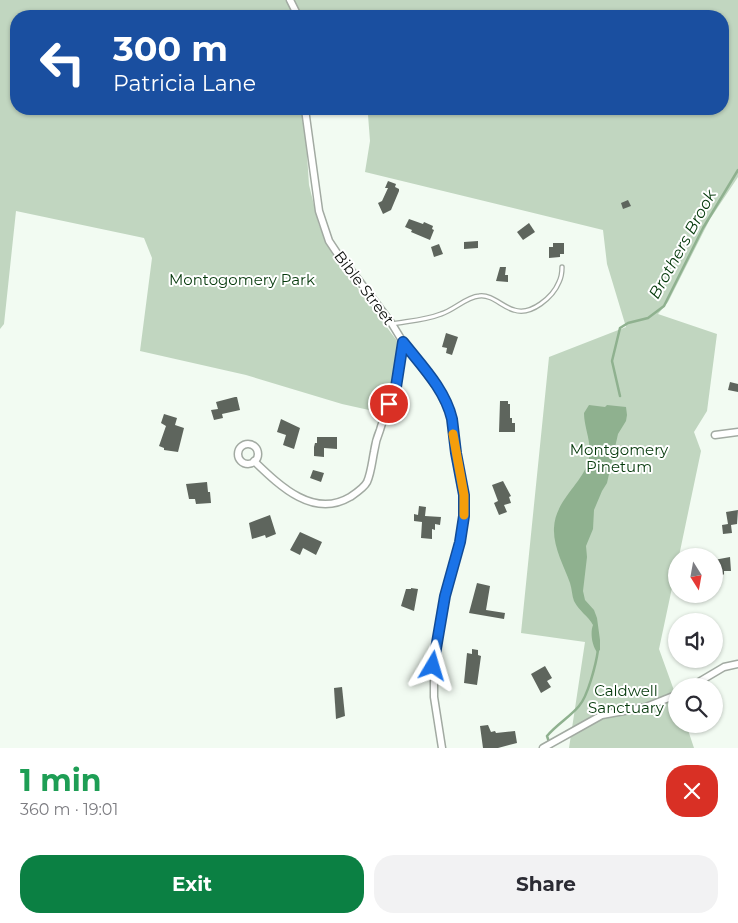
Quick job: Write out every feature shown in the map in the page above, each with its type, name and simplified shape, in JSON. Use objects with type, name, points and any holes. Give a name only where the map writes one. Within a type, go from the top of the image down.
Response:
[{"type":"street","name":"Bible Street","points":[[306,115],[317,201],[325,234],[341,259],[392,324],[403,342],[442,394],[448,406],[465,508],[463,528],[445,596],[433,666],[434,697],[442,748]]},
{"type":"street","points":[[254,461],[286,490],[308,502],[326,504],[342,502],[355,493],[366,484],[370,473],[382,422],[396,387],[403,342]]},
{"type":"street","points":[[716,435],[738,432]]},
{"type":"street","points":[[705,678],[724,667],[738,664]]},
{"type":"street","points":[[543,748],[602,715],[646,707],[668,698]]},
{"type":"lane","points":[[392,324],[441,315],[479,296],[489,297],[515,311],[525,311],[539,304],[555,291],[560,280],[562,267]]},
{"type":"green space","points":[[0,0],[738,0],[738,177],[710,219],[668,302],[658,314],[717,334],[707,411],[694,432],[701,451],[681,548],[668,548],[669,603],[659,649],[669,678],[668,733],[689,733],[694,748],[569,748],[585,642],[521,633],[549,357],[626,327],[607,264],[603,230],[365,172],[370,141],[368,115],[729,115],[729,10],[10,10],[10,115],[304,115],[309,185],[319,225],[333,255],[403,349],[390,391],[378,412],[342,404],[246,375],[140,351],[152,258],[144,238],[16,211],[4,324],[0,329]]},
{"type":"shaded area","points":[[589,405],[626,407],[627,415],[626,421],[618,434],[607,483],[594,510],[593,529],[586,546],[587,557],[583,591],[585,600],[594,610],[597,618],[600,650],[597,652],[592,639],[593,625],[574,601],[554,535],[559,508],[582,475],[589,458],[590,452],[584,413]]},
{"type":"building","points":[[388,181],[396,184],[395,187],[399,191],[391,210],[383,214],[378,203],[382,201],[388,188],[385,188]]},
{"type":"building","points":[[628,200],[631,206],[623,209],[621,203]]},
{"type":"building","points":[[409,219],[433,226],[432,229],[434,230],[430,240],[411,232],[412,230],[405,227]]},
{"type":"building","points":[[529,223],[535,232],[523,240],[517,232]]},
{"type":"building","points":[[478,241],[478,248],[464,249],[464,242]]},
{"type":"building","points":[[553,243],[564,243],[564,254],[560,254],[560,257],[549,258],[549,247],[553,247]]},
{"type":"building","points":[[439,244],[443,254],[434,257],[431,247]]},
{"type":"building","points":[[500,267],[506,267],[505,275],[508,275],[508,282],[496,281]]},
{"type":"building","points":[[446,333],[458,337],[452,355],[446,353],[447,348],[442,347]]},
{"type":"building","points":[[730,382],[738,384],[738,392],[728,390]]},
{"type":"building","points":[[237,397],[240,410],[222,414],[223,418],[214,420],[211,410],[218,409],[216,402]]},
{"type":"building","points":[[500,401],[508,401],[508,404],[510,404],[510,418],[512,418],[512,423],[515,423],[515,432],[499,432]]},
{"type":"building","points":[[164,414],[177,418],[175,425],[184,428],[178,452],[164,450],[164,448],[159,446],[166,426],[161,423]]},
{"type":"building","points":[[281,419],[300,428],[294,449],[283,445],[286,435],[277,432]]},
{"type":"building","points":[[317,437],[337,437],[337,449],[324,448],[324,457],[314,456]]},
{"type":"building","points":[[313,470],[324,473],[321,482],[310,478]]},
{"type":"building","points":[[503,481],[511,496],[509,497],[511,503],[504,505],[507,512],[499,515],[494,503],[498,501],[492,485]]},
{"type":"building","points":[[207,482],[211,503],[196,504],[195,499],[189,499],[186,484]]},
{"type":"building","points":[[419,506],[426,507],[425,516],[441,517],[440,525],[435,524],[435,530],[432,529],[432,539],[421,538],[422,522],[414,521],[414,514],[418,515]]},
{"type":"building","points":[[738,510],[737,524],[731,525],[732,533],[723,534],[722,525],[728,524],[726,512]]},
{"type":"building","points":[[270,515],[276,534],[266,538],[265,535],[252,539],[249,523]]},
{"type":"building","points":[[300,532],[322,542],[316,555],[303,548],[300,555],[290,550]]},
{"type":"building","points":[[730,557],[731,571],[724,571],[723,575],[723,558]]},
{"type":"building","points":[[477,583],[490,586],[486,610],[505,613],[504,619],[469,613]]},
{"type":"building","points":[[406,589],[418,589],[414,611],[401,606]]},
{"type":"building","points":[[472,649],[478,650],[478,655],[481,656],[477,685],[464,683],[467,653],[472,654]]},
{"type":"building","points":[[545,666],[552,678],[547,681],[551,687],[541,693],[531,674]]},
{"type":"building","points":[[342,687],[345,716],[336,719],[334,688]]},
{"type":"building","points":[[488,725],[491,732],[515,731],[517,743],[498,748],[483,748],[480,726]]},
{"type":"waterway","name":"Brothers Brook","points":[[620,396],[612,361],[620,328],[628,323],[648,318],[664,306],[703,228],[738,170]]},
{"type":"waterway","name":"Brothers Brook","points":[[551,748],[547,736],[582,701],[591,680],[598,650]]},
{"type":"slow traffic","points":[[453,434],[464,495],[464,515]]},
{"type":"route","points":[[389,404],[396,387],[403,342],[442,394],[448,406],[452,419],[464,502],[463,528],[445,596],[433,666]]},
{"type":"park label","name":"Montogomery Park","points":[[242,280]]},
{"type":"park label","name":"Montgomery Pinetum","points":[[619,458]]},
{"type":"park label","name":"Caldwell Sanctuary","points":[[626,700]]}]
